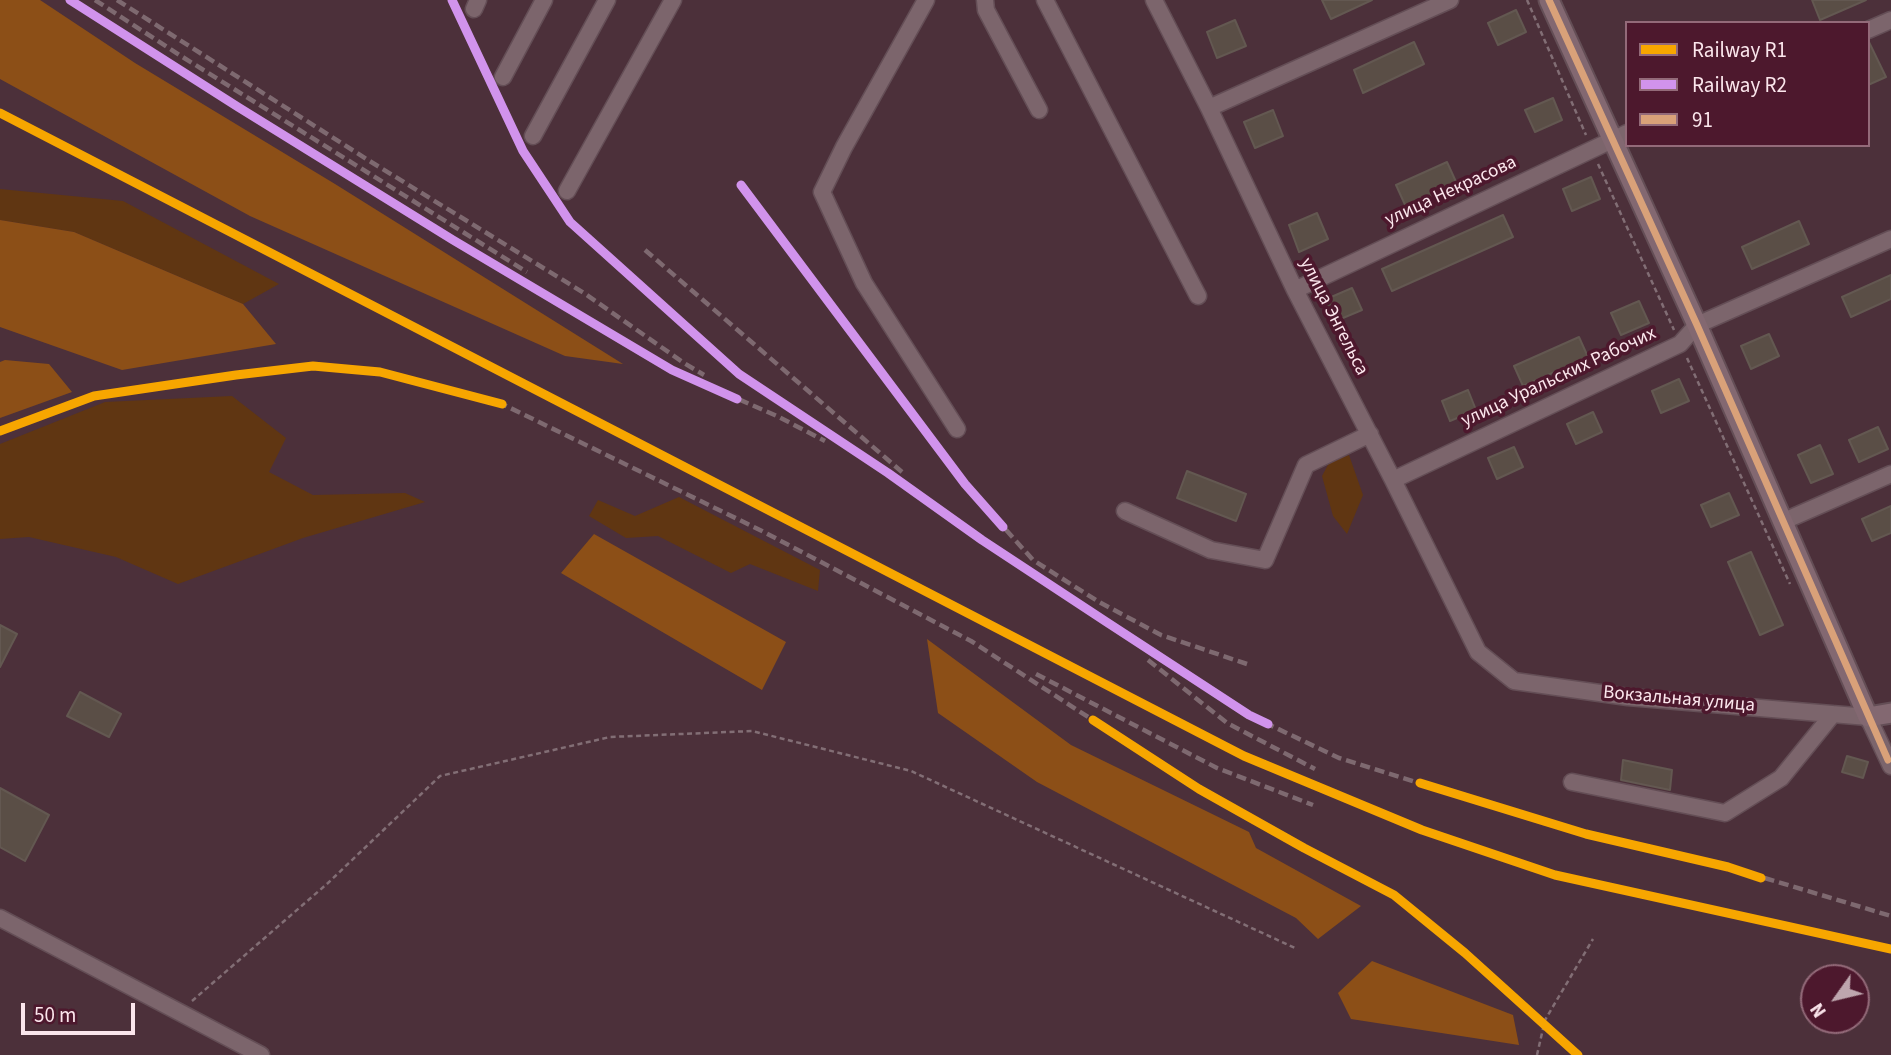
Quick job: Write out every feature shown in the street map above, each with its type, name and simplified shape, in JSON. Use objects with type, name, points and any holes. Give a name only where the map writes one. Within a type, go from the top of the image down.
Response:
[{"type":"main road","points":[[1549,0],[1620,136],[1697,325],[1868,717]]},
{"type":"main road","name":"Вокзальная улица","points":[[1868,717],[1890,714]]},
{"type":"street","points":[[503,77],[544,0]]},
{"type":"street","points":[[533,136],[607,0]]},
{"type":"street","points":[[567,191],[673,0]]},
{"type":"street","points":[[926,0],[822,191],[864,283],[957,429]]},
{"type":"street","points":[[985,0],[986,10],[1039,110]]},
{"type":"street","points":[[1045,0],[1198,296]]},
{"type":"street","name":"улица Энгельса","points":[[1154,0],[1209,108],[1294,290],[1370,434],[1478,652]]},
{"type":"street","points":[[1209,108],[1450,0]]},
{"type":"street","points":[[1870,29],[1891,20]]},
{"type":"street","name":"улица Некрасова","points":[[1294,290],[1620,136]]},
{"type":"street","name":"улица Уральских Рабочих","points":[[1393,480],[1681,344],[1697,325],[1891,239]]},
{"type":"street","points":[[1125,511],[1211,550],[1265,560],[1306,465],[1370,434]]},
{"type":"street","points":[[1784,522],[1891,474]]},
{"type":"street","name":"Вокзальная улица","points":[[1478,652],[1514,681],[1628,697],[1868,717]]},
{"type":"street","points":[[1572,782],[1725,813],[1781,778],[1833,714]]},
{"type":"street","points":[[1868,717],[1891,766]]},
{"type":"street","points":[[0,918],[261,1055]]},
{"type":"path","points":[[179,1012],[328,883],[440,776],[610,737],[752,731],[911,771],[1295,948]]},
{"type":"path","points":[[1536,1055],[1545,1020],[1593,939]]},
{"type":"shaded area","points":[[0,0],[40,0],[135,63],[623,364],[565,356],[250,216],[0,79]]},
{"type":"shaded area","points":[[0,189],[123,201],[279,284],[243,304],[74,232],[0,220]]},
{"type":"shaded area","points":[[0,220],[74,232],[243,304],[276,344],[122,370],[0,327]]},
{"type":"shaded area","points":[[5,360],[49,364],[72,392],[0,418],[0,362]]},
{"type":"shaded area","points":[[232,396],[286,438],[269,472],[313,495],[405,493],[425,502],[303,538],[178,584],[116,557],[29,537],[0,539],[0,444],[105,402]]},
{"type":"shaded area","points":[[1349,455],[1363,495],[1347,534],[1333,516],[1322,476],[1329,463]]},
{"type":"shaded area","points":[[679,497],[820,570],[818,591],[750,564],[731,573],[658,536],[626,538],[589,516],[598,500],[635,516]]},
{"type":"shaded area","points":[[594,534],[786,642],[762,690],[561,573]]},
{"type":"shaded area","points":[[927,639],[1071,745],[1249,832],[1256,848],[1361,906],[1318,939],[1296,918],[1037,782],[938,713]]},
{"type":"shaded area","points":[[1372,961],[1513,1015],[1519,1045],[1351,1019],[1338,993]]},
{"type":"building","points":[[1322,0],[1372,0],[1331,19]]},
{"type":"building","points":[[1812,0],[1866,0],[1820,20]]},
{"type":"building","points":[[1516,10],[1526,32],[1498,45],[1488,23]]},
{"type":"building","points":[[1235,20],[1246,46],[1217,58],[1207,32]]},
{"type":"building","points":[[1414,42],[1424,64],[1363,93],[1354,70]]},
{"type":"building","points":[[1870,44],[1886,77],[1870,84]]},
{"type":"building","points":[[1553,98],[1562,120],[1535,132],[1525,110]]},
{"type":"building","points":[[1273,110],[1283,136],[1255,148],[1244,122]]},
{"type":"building","points":[[1447,162],[1457,184],[1406,207],[1396,185]]},
{"type":"building","points":[[1591,177],[1600,199],[1572,211],[1563,189]]},
{"type":"building","points":[[1317,213],[1328,239],[1299,252],[1289,225]]},
{"type":"building","points":[[1503,215],[1513,237],[1392,291],[1382,269]]},
{"type":"building","points":[[1799,221],[1809,244],[1752,269],[1742,247]]},
{"type":"building","points":[[1891,275],[1891,299],[1851,317],[1842,297]]},
{"type":"building","points":[[1352,288],[1362,310],[1331,323],[1322,301]]},
{"type":"building","points":[[1639,301],[1649,323],[1621,335],[1611,313]]},
{"type":"building","points":[[1769,334],[1779,356],[1751,369],[1741,346]]},
{"type":"building","points":[[1579,337],[1588,357],[1523,386],[1514,366]]},
{"type":"building","points":[[1679,379],[1689,401],[1661,413],[1652,391]]},
{"type":"building","points":[[1468,390],[1476,410],[1450,421],[1442,401]]},
{"type":"building","points":[[1593,412],[1602,432],[1576,444],[1567,424]]},
{"type":"building","points":[[1878,427],[1888,449],[1859,462],[1849,440]]},
{"type":"building","points":[[1820,445],[1833,474],[1811,483],[1798,455]]},
{"type":"building","points":[[1514,447],[1523,467],[1497,479],[1488,458]]},
{"type":"building","points":[[1187,471],[1246,494],[1236,521],[1177,498]]},
{"type":"building","points":[[1729,493],[1739,515],[1711,527],[1701,505]]},
{"type":"building","points":[[1891,506],[1891,533],[1872,541],[1862,519]]},
{"type":"building","points":[[1751,552],[1783,625],[1760,635],[1728,562]]},
{"type":"building","points":[[0,625],[17,634],[0,667]]},
{"type":"building","points":[[80,692],[121,714],[109,737],[67,716]]},
{"type":"building","points":[[1847,756],[1868,762],[1863,778],[1842,772]]},
{"type":"building","points":[[1623,760],[1672,770],[1670,790],[1621,780]]},
{"type":"building","points":[[0,788],[49,815],[25,861],[0,847]]},
{"type":"railway","points":[[70,0],[453,240],[672,370],[777,416],[825,441]]},
{"type":"railway","points":[[95,0],[527,272]]},
{"type":"railway","points":[[117,0],[368,160],[584,293],[704,375]]},
{"type":"railway","points":[[452,0],[523,151],[570,222],[739,374],[888,473],[982,540],[1249,715],[1339,758],[1586,834],[1728,867],[1891,916]]},
{"type":"railway","points":[[741,185],[965,484],[1033,560],[1099,602],[1161,635],[1247,664]]},
{"type":"railway","points":[[645,250],[902,472]]},
{"type":"railway","points":[[0,431],[94,396],[313,366],[380,372],[496,401],[762,531],[971,641],[1199,789],[1394,895],[1465,953],[1578,1055]]},
{"type":"railway","points":[[1148,660],[1227,723],[1315,769]]},
{"type":"railway","points":[[1036,674],[1217,768],[1313,805]]},
{"type":"rail line","name":"R2","points":[[70,0],[453,240],[672,370],[737,399]]},
{"type":"rail line","name":"R2","points":[[452,0],[523,151],[570,222],[739,374],[888,473],[982,540],[1249,715],[1268,724]]},
{"type":"rail line","name":"R1","points":[[0,113],[1244,756],[1422,830],[1555,875],[1891,949]]},
{"type":"rail line","name":"R2","points":[[741,185],[965,484],[1003,527]]},
{"type":"rail line","name":"R1","points":[[0,431],[94,396],[313,366],[380,372],[502,404]]},
{"type":"rail line","name":"R1","points":[[1093,720],[1199,789],[1394,895],[1465,953],[1578,1055]]},
{"type":"rail line","name":"R1","points":[[1420,783],[1586,834],[1728,867],[1761,878]]},
{"type":"transit line","name":"91","points":[[1549,0],[1697,325],[1888,760]]}]
